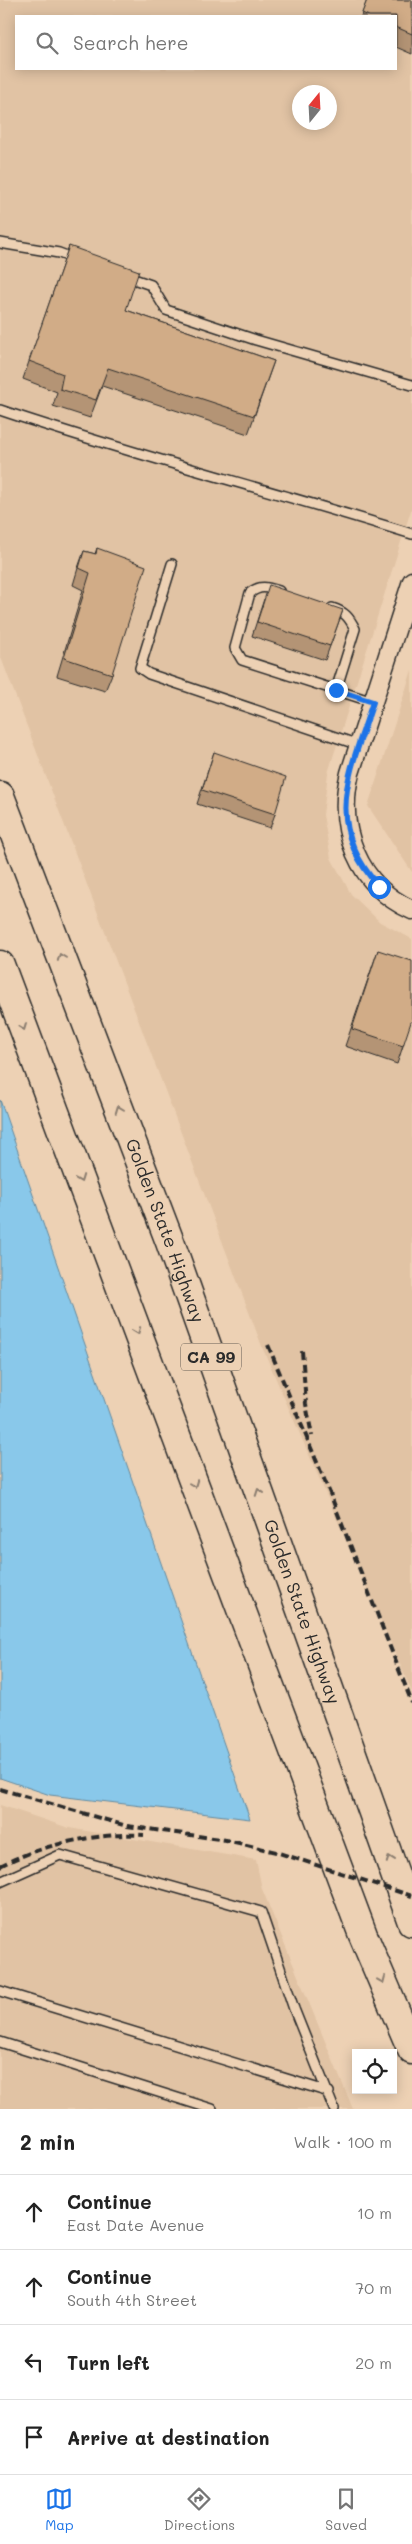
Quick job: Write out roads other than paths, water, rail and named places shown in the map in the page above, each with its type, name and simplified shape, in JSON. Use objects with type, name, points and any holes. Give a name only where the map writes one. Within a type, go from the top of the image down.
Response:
[{"type":"highway","name":"Golden State Highway","points":[[0,796],[170,1242],[412,1922]]},
{"type":"highway","points":[[0,965],[363,1935],[412,2050]]},
{"type":"street","points":[[412,581],[359,745],[346,790],[344,806],[350,842],[356,858],[368,875],[391,899],[412,910]]},
{"type":"lane","points":[[0,242],[59,254],[86,263]]},
{"type":"lane","points":[[114,272],[152,285],[166,310],[256,340],[412,385]]},
{"type":"lane","points":[[0,410],[82,438],[412,534]]},
{"type":"lane","points":[[172,564],[140,668],[149,674],[359,745]]},
{"type":"lane","points":[[292,595],[267,587],[257,587],[250,593],[235,648],[242,660],[373,702]]},
{"type":"lane","points":[[326,606],[343,612],[350,618],[355,629],[336,690]]},
{"type":"lane","points":[[0,1882],[60,1855],[261,1912],[294,2009],[334,2109]]},
{"type":"lane","points":[[0,1991],[328,2092]]},
{"type":"lane","points":[[0,2042],[212,2109]]},
{"type":"water","points":[[0,1100],[250,1819],[50,1795],[0,1778]]},
{"type":"railway","points":[[268,1345],[329,1491],[412,1703]]},
{"type":"railway","points":[[302,1351],[306,1404],[312,1436]]},
{"type":"railway","points":[[0,1789],[127,1826],[226,1840],[276,1852],[412,1896]]},
{"type":"railway","points":[[0,1866],[34,1852],[70,1842],[107,1836],[144,1835]]}]
